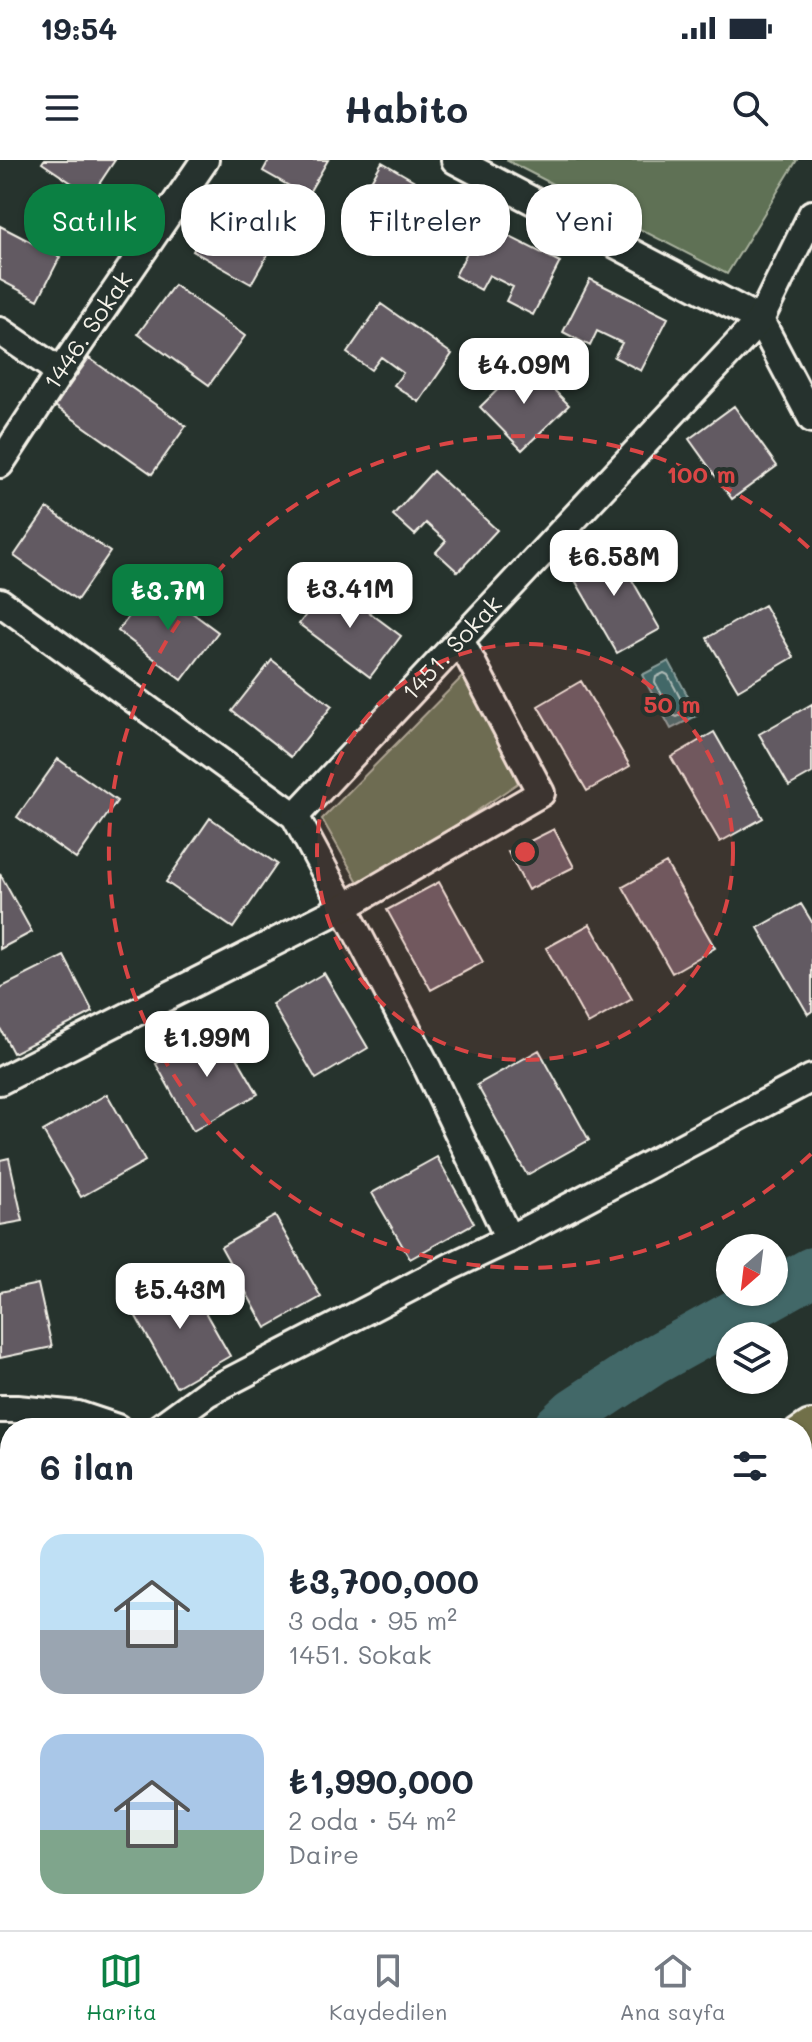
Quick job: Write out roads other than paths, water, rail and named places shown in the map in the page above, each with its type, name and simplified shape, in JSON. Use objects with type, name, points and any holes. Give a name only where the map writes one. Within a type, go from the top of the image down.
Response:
[{"type":"street","name":"1446. Sokak","points":[[0,464],[205,160]]},
{"type":"street","points":[[455,160],[760,320],[812,419]]},
{"type":"street","name":"1451. Sokak","points":[[295,816],[760,320],[812,214]]},
{"type":"street","points":[[0,331],[60,372]]},
{"type":"street","points":[[0,602],[295,816],[428,1069],[509,1239]]},
{"type":"street","points":[[0,1081],[344,907],[541,793],[460,640]]},
{"type":"street","points":[[173,1418],[207,1393],[509,1239],[812,1078]]},
{"type":"street","points":[[0,1409],[87,1418]]},
{"type":"water","points":[[669,661],[698,715],[671,729],[642,675]]},
{"type":"waterway","points":[[569,1418],[652,1361],[812,1272]]}]
